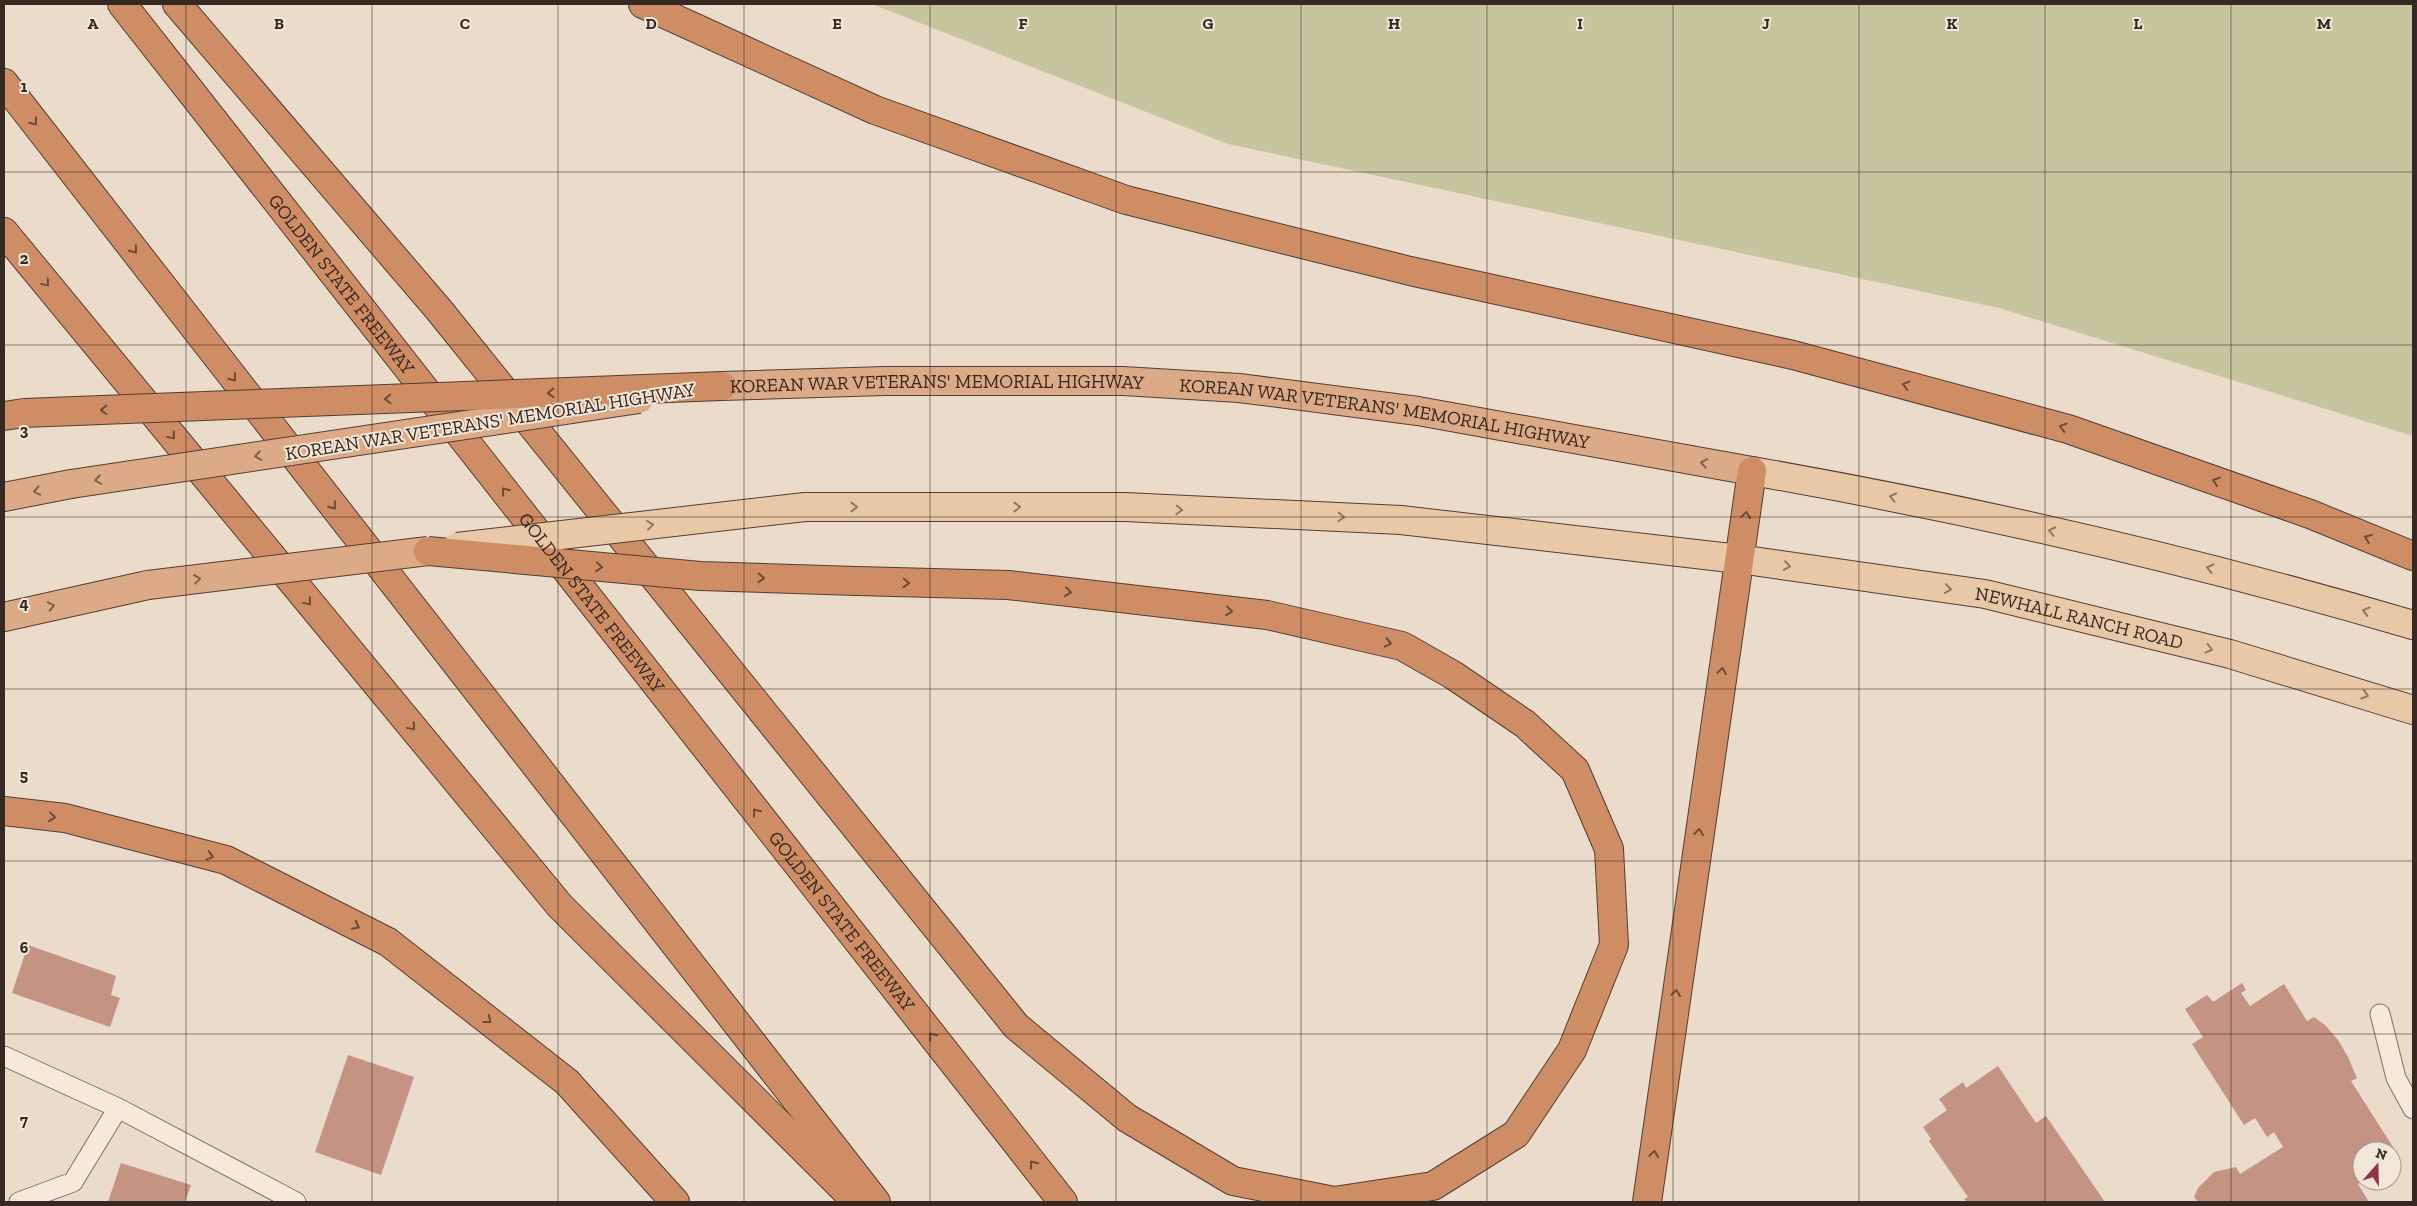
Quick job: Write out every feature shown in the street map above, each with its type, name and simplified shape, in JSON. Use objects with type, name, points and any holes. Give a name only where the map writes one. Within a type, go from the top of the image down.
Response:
[{"type":"highway","name":"GOLDEN STATE FREEWAY","points":[[122,4],[1063,1202]]},
{"type":"highway","points":[[4,616],[148,585],[428,551],[700,576],[1008,586],[1267,615],[1402,646],[1453,675],[1525,724],[1575,770],[1609,849],[1614,945],[1572,1050],[1516,1134],[1433,1186],[1334,1201],[1233,1181],[1127,1118],[1016,1026],[439,310],[177,4]]},
{"type":"highway","points":[[643,4],[875,110],[1126,200],[1410,271],[1793,355],[2068,429],[2310,514],[2413,556]]},
{"type":"highway","points":[[4,83],[876,1202]]},
{"type":"highway","points":[[4,232],[560,906],[857,1202]]},
{"type":"highway","name":"KOREAN WAR VETERANS' MEMORIAL HIGHWAY","points":[[4,497],[71,484],[722,386],[886,382],[1123,382],[1239,388],[1418,411],[1752,471]]},
{"type":"highway","points":[[14,414],[722,386]]},
{"type":"highway","points":[[1647,1202],[1752,471]]},
{"type":"highway","points":[[4,811],[64,818],[226,860],[388,942],[567,1082],[675,1202]]},
{"type":"main road","points":[[1752,471],[1848,488],[2144,551],[2288,588],[2413,625]]},
{"type":"main road","points":[[428,551],[805,507],[1125,507],[1401,520],[1739,559]]},
{"type":"main road","name":"NEWHALL RANCH ROAD","points":[[1739,559],[1986,594],[2230,654],[2413,710]]},
{"type":"lane","points":[[2380,1014],[2396,1078],[2413,1109]]},
{"type":"lane","points":[[4,1056],[118,1108],[296,1202]]},
{"type":"lane","points":[[19,1202],[73,1182],[118,1108]]},
{"type":"shaded area","points":[[872,4],[2413,4],[2413,436],[1999,308],[1228,144]]},
{"type":"building","points":[[28,945],[116,976],[111,995],[120,998],[110,1027],[12,993]]},
{"type":"building","points":[[2242,983],[2246,990],[2241,993],[2250,1006],[2284,984],[2307,1021],[2314,1017],[2325,1025],[2338,1040],[2357,1078],[2351,1081],[2389,1141],[2352,1141],[2352,1191],[2362,1191],[2369,1202],[2198,1202],[2194,1197],[2198,1188],[2214,1172],[2236,1167],[2240,1174],[2283,1147],[2274,1132],[2267,1137],[2255,1118],[2244,1125],[2192,1044],[2203,1037],[2185,1009],[2207,995],[2213,1002]]},
{"type":"building","points":[[348,1055],[414,1077],[381,1175],[315,1152]]},
{"type":"building","points":[[1998,1066],[2036,1123],[2046,1116],[2105,1202],[1967,1202],[1964,1199],[1968,1197],[1929,1141],[1931,1139],[1923,1127],[1947,1110],[1939,1099],[1963,1082],[1966,1088]]},
{"type":"building","points":[[121,1163],[191,1185],[185,1202],[108,1202]]}]
